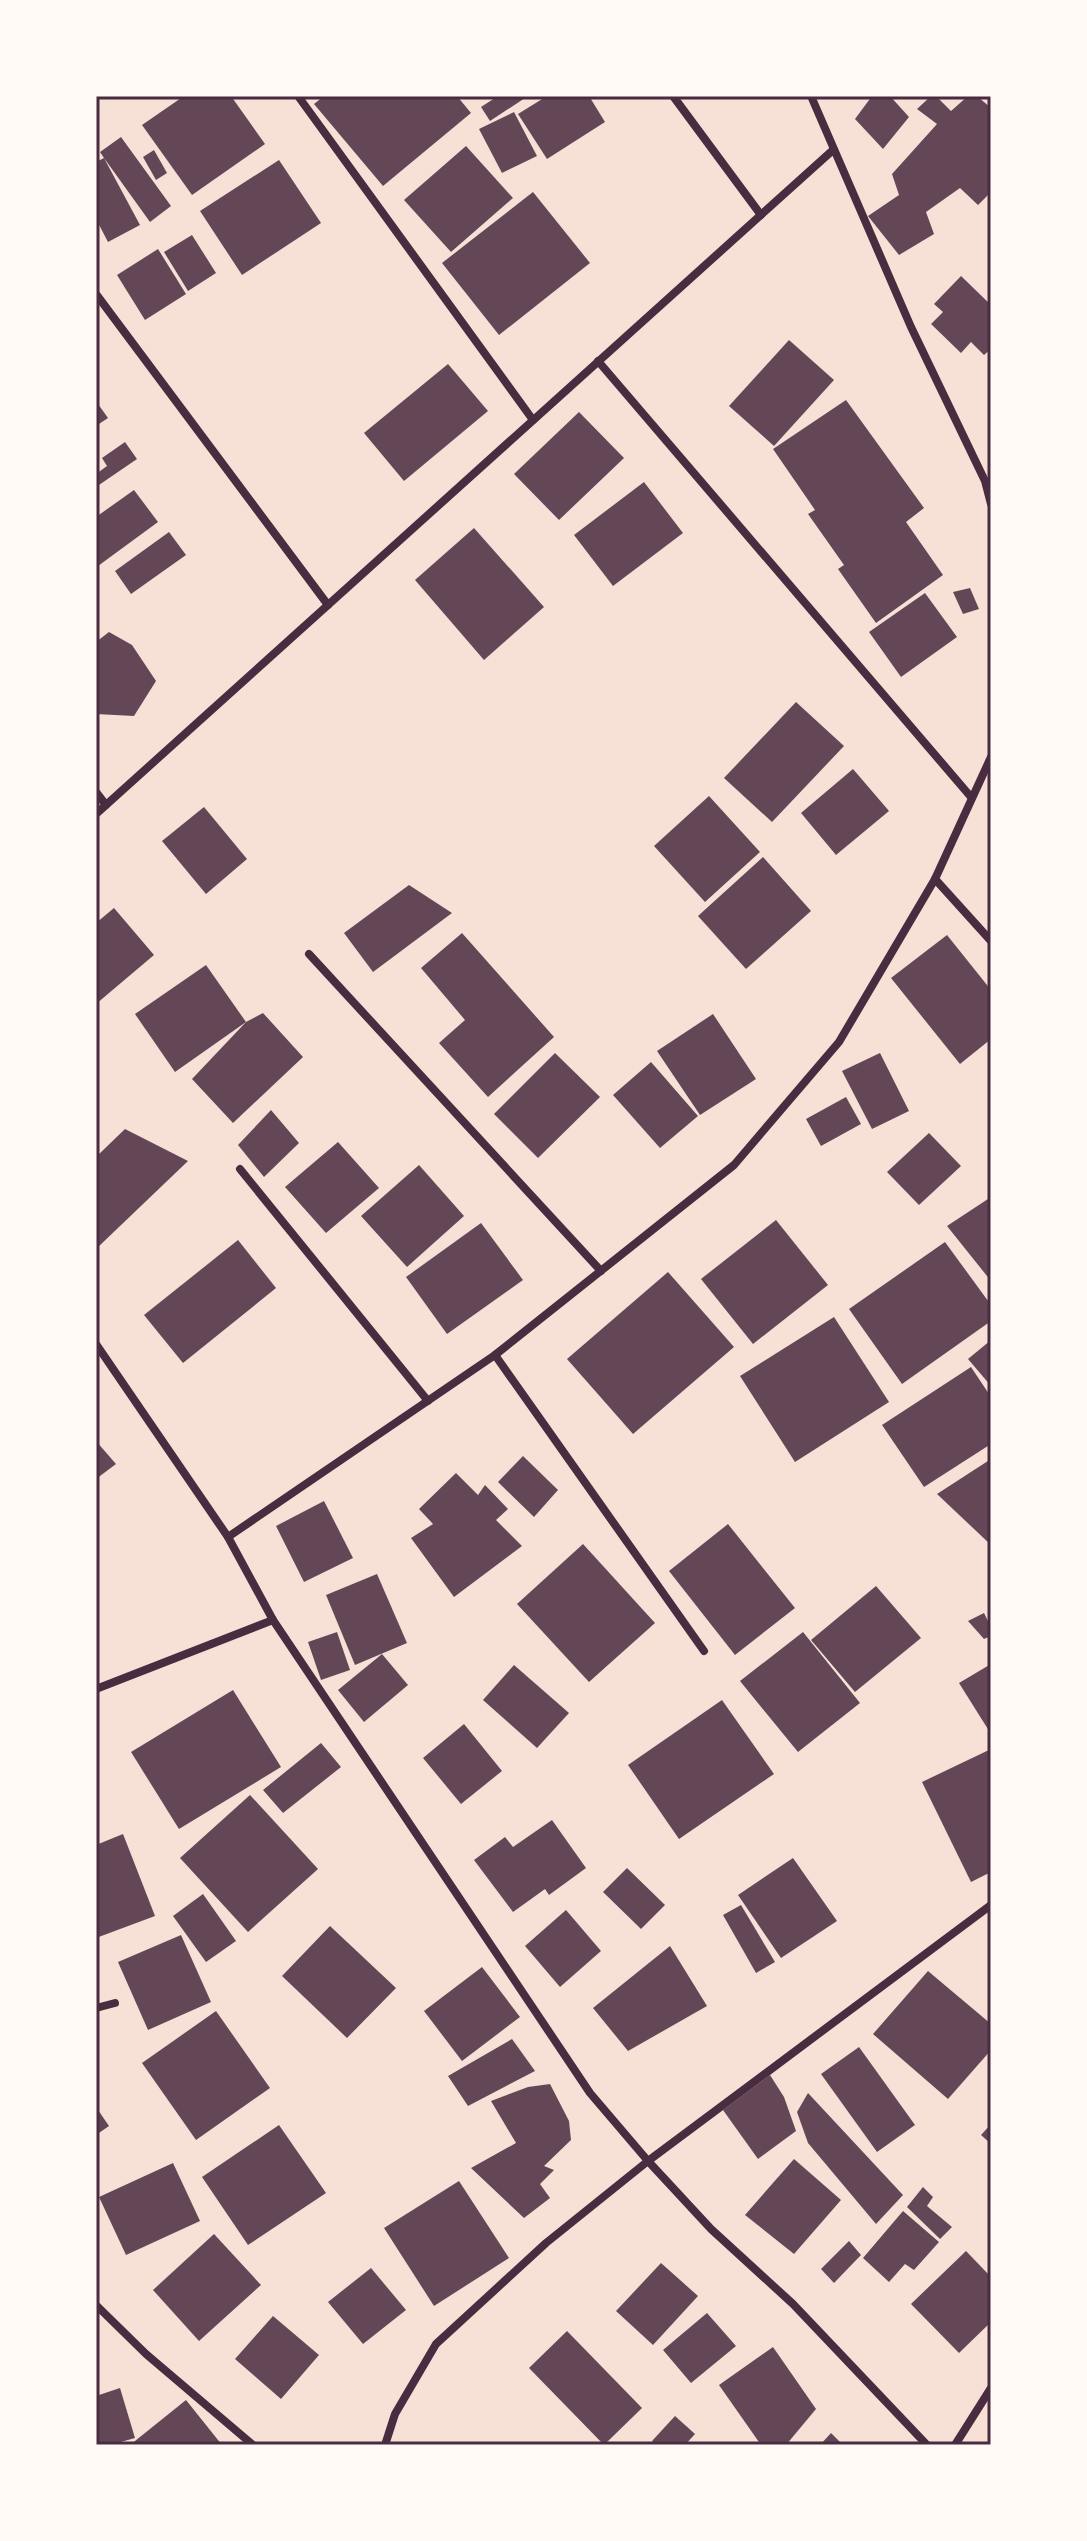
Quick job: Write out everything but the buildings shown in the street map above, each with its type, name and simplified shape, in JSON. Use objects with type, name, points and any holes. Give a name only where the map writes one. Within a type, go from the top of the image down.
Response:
[{"type":"street","points":[[298,96],[533,420]]},
{"type":"street","points":[[673,96],[761,215]]},
{"type":"street","points":[[811,96],[911,327],[988,478],[991,504]]},
{"type":"street","points":[[96,814],[833,150]]},
{"type":"street","points":[[96,294],[328,605]]},
{"type":"street","points":[[598,361],[971,797]]},
{"type":"street","points":[[228,1537],[495,1355],[734,1165],[839,1042],[935,879],[991,757]]},
{"type":"street","points":[[96,792],[106,805]]},
{"type":"street","points":[[935,879],[991,941]]},
{"type":"street","points":[[309,954],[601,1271]]},
{"type":"street","points":[[240,1169],[428,1401]]},
{"type":"street","points":[[96,1344],[228,1537],[273,1620],[590,2093],[711,2229],[793,2304],[927,2445]]},
{"type":"street","points":[[495,1355],[704,1651]]},
{"type":"street","points":[[96,1689],[273,1620]]},
{"type":"street","points":[[385,2445],[395,2414],[436,2344],[546,2243],[648,2161],[991,1905]]},
{"type":"street","points":[[96,2008],[115,2003]]},
{"type":"street","points":[[96,2305],[146,2354],[253,2445]]},
{"type":"street","points":[[955,2445],[991,2388]]}]
